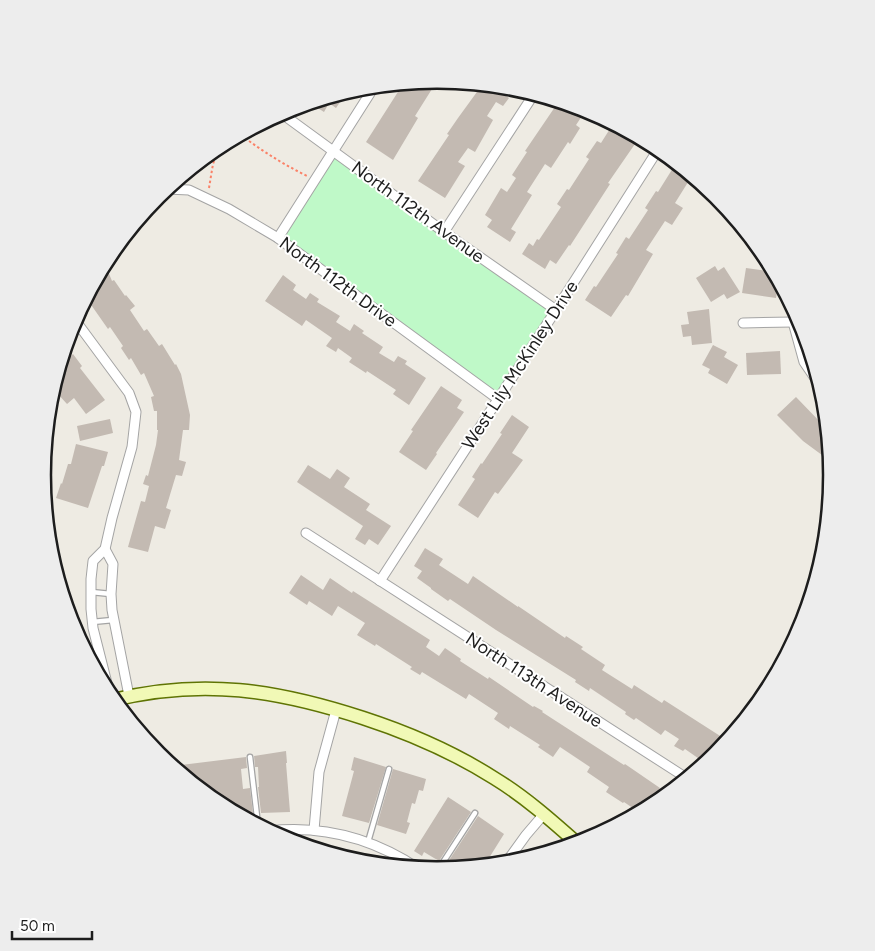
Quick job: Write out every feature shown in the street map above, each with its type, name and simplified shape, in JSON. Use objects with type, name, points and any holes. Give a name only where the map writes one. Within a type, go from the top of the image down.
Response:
[{"type":"street","points":[[278,238],[368,96]]},
{"type":"street","points":[[444,232],[530,100]]},
{"type":"street","name":"North 112th Avenue","points":[[289,119],[444,232],[556,310]]},
{"type":"street","name":"West Lily McKinley Drive","points":[[380,581],[654,156]]},
{"type":"street","name":"North 112th Drive","points":[[178,189],[189,190],[229,208],[278,238],[498,399]]},
{"type":"street","points":[[743,323],[791,322]]},
{"type":"street","points":[[81,328],[129,393],[136,412],[132,447],[105,549],[93,561],[90,592],[92,622],[104,670]]},
{"type":"street","points":[[796,334],[804,362],[809,369]]},
{"type":"street","name":"North 113th Avenue","points":[[306,533],[682,774]]},
{"type":"street","points":[[105,549],[113,564],[111,594],[114,620],[129,696]]},
{"type":"street","points":[[122,698],[178,690],[233,689],[273,694],[336,710],[412,736],[456,756],[502,783],[544,814],[571,838]]},
{"type":"street","points":[[314,830],[320,772],[336,710]]},
{"type":"street","points":[[512,854],[544,814]]},
{"type":"street","points":[[287,831],[314,830],[336,833],[368,842],[404,860]]},
{"type":"lane","points":[[90,592],[111,594]]},
{"type":"lane","points":[[92,622],[114,620]]},
{"type":"lane","points":[[250,757],[257,817]]},
{"type":"lane","points":[[368,842],[389,769]]},
{"type":"lane","points":[[443,862],[475,814]]},
{"type":"path","points":[[247,139],[274,158],[315,180]]},
{"type":"path","points":[[206,198],[214,160]]},
{"type":"green space","points":[[333,150],[556,310],[498,399],[278,238]]},
{"type":"building","points":[[432,89],[415,116],[418,118],[393,160],[366,142],[398,92]]},
{"type":"building","points":[[477,92],[509,98],[503,106],[496,102],[487,116],[493,120],[475,152],[468,148],[458,162],[465,166],[445,198],[418,181],[449,135],[447,134]]},
{"type":"building","points":[[340,102],[336,108],[331,104]]},
{"type":"building","points":[[328,105],[324,112],[318,108]]},
{"type":"building","points":[[555,108],[581,117],[576,125],[580,128],[570,144],[568,142],[551,168],[545,164],[527,192],[532,195],[511,229],[516,232],[510,242],[487,227],[492,220],[485,215],[501,188],[507,192],[516,178],[512,175],[527,152],[525,151]]},
{"type":"building","points":[[609,130],[635,144],[608,183],[610,184],[570,246],[556,264],[550,260],[545,269],[522,254],[529,243],[533,246],[537,239],[539,240],[561,207],[557,204],[567,189],[569,190],[589,159],[586,157],[597,141],[601,143]]},
{"type":"building","points":[[673,169],[688,182],[675,203],[683,208],[672,225],[665,221],[646,250],[653,254],[628,296],[626,295],[611,317],[585,300],[618,254],[616,253],[626,237],[629,239],[648,210],[645,208],[656,191],[658,192]]},
{"type":"building","points":[[715,266],[718,271],[724,267],[740,292],[727,299],[724,294],[711,302],[696,278]]},
{"type":"building","points":[[746,268],[765,271],[777,292],[776,298],[742,293]]},
{"type":"building","points":[[109,273],[112,281],[114,280],[135,306],[130,310],[144,331],[147,329],[159,346],[162,344],[176,364],[181,374],[190,415],[189,430],[183,430],[179,460],[186,462],[182,476],[176,475],[166,508],[171,510],[165,529],[155,526],[148,552],[128,547],[141,501],[145,502],[149,486],[143,484],[146,475],[148,476],[156,445],[158,430],[157,411],[154,411],[151,397],[154,396],[144,373],[141,375],[131,358],[129,360],[121,348],[123,346],[110,327],[108,329],[91,305]]},
{"type":"building","points":[[283,275],[296,285],[293,290],[306,299],[310,293],[319,299],[317,302],[340,316],[336,322],[350,331],[354,324],[364,331],[362,333],[383,347],[379,353],[394,362],[398,356],[407,361],[405,364],[426,378],[409,405],[393,394],[396,390],[349,362],[352,358],[338,348],[336,352],[326,346],[332,338],[306,320],[302,326],[265,301]]},
{"type":"building","points":[[709,309],[712,343],[692,345],[691,336],[683,337],[681,325],[689,324],[687,312]]},
{"type":"building","points":[[713,345],[727,352],[724,357],[738,365],[727,384],[708,373],[710,369],[702,365]]},
{"type":"building","points":[[780,351],[781,374],[747,375],[746,353]]},
{"type":"building","points":[[73,354],[82,366],[80,368],[105,400],[86,414],[74,398],[67,404],[60,396],[64,376],[71,355]]},
{"type":"building","points":[[441,386],[462,400],[457,408],[464,412],[426,470],[399,452],[413,431],[411,430]]},
{"type":"building","points":[[796,397],[819,421],[823,456],[803,441],[777,415]]},
{"type":"building","points":[[512,415],[529,427],[512,453],[523,460],[498,494],[495,492],[478,518],[458,505],[475,479],[472,477],[502,434],[500,433]]},
{"type":"building","points":[[110,419],[113,433],[80,441],[77,426]]},
{"type":"building","points":[[76,444],[108,452],[88,508],[56,498],[68,464],[71,464]]},
{"type":"building","points":[[308,465],[330,479],[337,469],[350,478],[344,487],[370,504],[366,510],[391,526],[378,545],[369,539],[365,545],[355,539],[363,526],[297,482]]},
{"type":"building","points":[[425,548],[443,559],[439,565],[468,584],[473,576],[565,638],[566,636],[583,647],[581,649],[605,665],[602,670],[632,689],[634,685],[662,703],[664,700],[722,737],[700,759],[685,749],[683,751],[674,746],[679,739],[665,730],[661,735],[636,718],[634,720],[625,714],[626,712],[590,688],[589,691],[575,682],[576,680],[450,599],[448,601],[417,578],[422,571],[414,566]]},
{"type":"building","points":[[301,575],[323,590],[330,578],[430,640],[426,647],[439,656],[445,648],[461,659],[460,661],[488,679],[489,677],[533,707],[543,711],[660,788],[656,794],[633,808],[606,792],[609,787],[587,772],[590,767],[560,747],[553,757],[538,747],[540,745],[510,726],[509,729],[494,719],[498,713],[469,694],[466,699],[422,672],[420,675],[410,669],[412,667],[376,644],[375,646],[357,635],[365,623],[338,606],[332,616],[309,601],[307,605],[289,593]]},
{"type":"building","points":[[286,751],[290,812],[261,813],[258,767],[255,767],[254,756]]},
{"type":"building","points":[[246,757],[247,768],[241,769],[243,789],[250,788],[253,814],[223,797],[182,765]]},
{"type":"building","points":[[354,757],[386,767],[369,823],[342,816],[354,771],[351,770]]},
{"type":"building","points":[[393,769],[426,779],[423,791],[419,790],[415,804],[412,803],[407,822],[410,823],[406,834],[377,825]]},
{"type":"building","points":[[448,797],[471,812],[439,861],[424,852],[422,856],[414,851]]},
{"type":"building","points":[[478,816],[504,834],[489,858],[448,862]]}]
